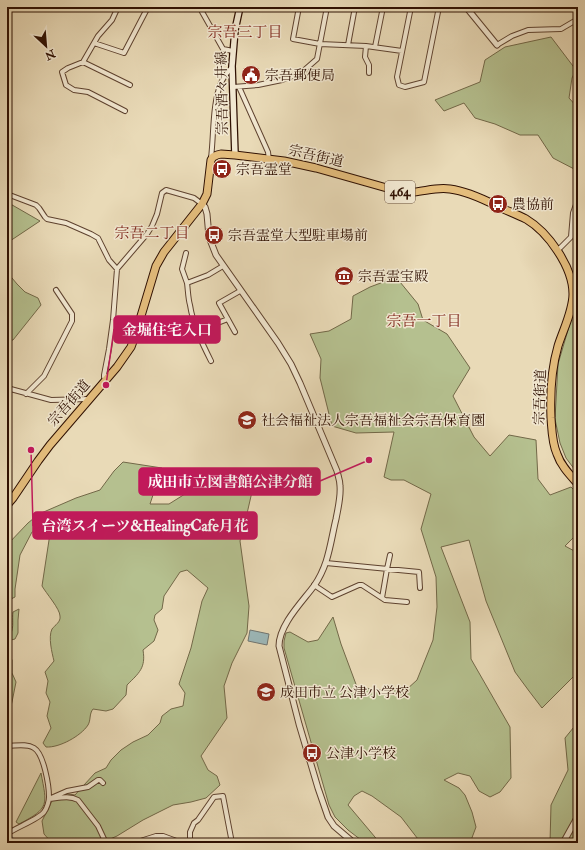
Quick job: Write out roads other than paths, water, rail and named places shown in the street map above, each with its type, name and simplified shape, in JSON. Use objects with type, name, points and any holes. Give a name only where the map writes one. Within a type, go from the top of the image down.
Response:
[{"type":"highway","name":"宗吾街道","points":[[7,505],[50,445],[124,358],[131,347],[156,266],[164,252],[202,204],[206,194],[211,160],[217,155],[235,155],[284,161],[316,168],[401,192],[413,192],[439,188],[458,190],[484,199],[526,220],[548,238],[565,264],[575,283],[571,310],[558,348],[553,369],[551,412],[552,432],[557,455],[562,464],[578,484]]},
{"type":"main road","name":"宗吾酒々井線","points":[[235,155],[236,87],[232,66],[240,7]]},
{"type":"street","points":[[118,7],[112,20],[98,36],[83,62],[62,72],[66,85],[74,90],[88,92],[125,111]]},
{"type":"street","points":[[94,42],[124,53],[148,7]]},
{"type":"street","points":[[196,7],[201,10],[223,49],[233,51]]},
{"type":"street","points":[[299,7],[293,40],[320,44],[366,46],[402,51]]},
{"type":"street","points":[[270,160],[268,152],[236,87],[258,85],[282,80],[301,72],[317,59],[327,7]]},
{"type":"street","points":[[348,45],[355,7]]},
{"type":"street","points":[[375,47],[383,7]]},
{"type":"street","points":[[411,7],[397,77],[399,85],[405,87],[424,82],[439,7]]},
{"type":"street","points":[[466,7],[497,45],[512,36],[528,30],[561,29],[578,19]]},
{"type":"street","points":[[366,46],[365,57],[369,65],[369,73]]},
{"type":"street","points":[[83,62],[130,84]]},
{"type":"street","points":[[211,160],[216,103],[221,83],[232,66]]},
{"type":"street","points":[[106,378],[104,375],[111,334],[117,269],[152,226],[157,214],[162,193],[166,190],[194,198],[205,207],[209,238],[216,255],[291,364],[337,471],[340,496],[326,563],[314,585],[306,594],[282,630],[279,638],[279,646],[299,724],[323,805],[334,826],[354,843]]},
{"type":"street","points":[[7,194],[36,205],[44,217],[48,219],[66,223],[98,238],[109,260],[117,269]]},
{"type":"street","points":[[557,251],[571,237],[573,213],[578,199]]},
{"type":"street","points":[[186,253],[182,269],[187,283],[190,305],[197,331],[210,361]]},
{"type":"street","points":[[187,283],[208,275],[223,266]]},
{"type":"street","points":[[26,394],[44,376],[72,321],[72,314],[56,290]]},
{"type":"street","points":[[235,332],[219,303],[240,291]]},
{"type":"street","points":[[197,331],[228,319]]},
{"type":"street","points":[[7,388],[51,400],[90,399]]},
{"type":"street","points":[[382,598],[390,555]]},
{"type":"street","points":[[326,563],[419,572],[420,588]]},
{"type":"street","points":[[314,585],[332,597],[362,585],[385,600],[407,602]]},
{"type":"street","points":[[7,746],[25,745],[36,749],[39,752],[43,761],[49,791],[49,799],[44,812],[7,834]]},
{"type":"street","points":[[49,799],[67,791],[88,787],[98,780],[103,783]]},
{"type":"street","points":[[190,843],[190,832],[194,823],[198,820],[214,797],[223,796],[232,843]]},
{"type":"street","points":[[49,799],[69,797],[78,800],[98,826],[107,843]]},
{"type":"street","points":[[563,843],[578,816]]},
{"type":"street","points":[[134,843],[156,836],[163,836],[182,843]]},
{"type":"water","points":[[250,630],[269,634],[267,645],[248,641]]},
{"type":"waterway","points":[[7,837],[12,843]]},
{"type":"place","name":"宗吾郵便局","points":[[251,75]]},
{"type":"place","name":"宗吾霊堂","points":[[222,169]]},
{"type":"place","name":"農協前","points":[[498,204]]},
{"type":"place","name":"宗吾霊堂大型駐車場前","points":[[214,235]]},
{"type":"place","name":"宗吾霊宝殿","points":[[344,276]]},
{"type":"place","name":"金堀住宅入口","points":[[106,385]]},
{"type":"place","name":"社会福祉法人宗吾福祉会宗吾保育園","points":[[247,420]]},
{"type":"place","name":"台湾スイーツ&HealingCafe月花","points":[[31,450]]},
{"type":"place","name":"成田市立図書館公津分館","points":[[369,460]]},
{"type":"place","name":"成田市立 公津小学校","points":[[266,692]]},
{"type":"place","name":"公津小学校","points":[[312,753]]},
{"type":"district","name":"宗吾三丁目","points":[[245,32]]},
{"type":"district","name":"宗吾二丁目","points":[[152,233]]},
{"type":"district","name":"宗吾一丁目","points":[[424,321]]}]
